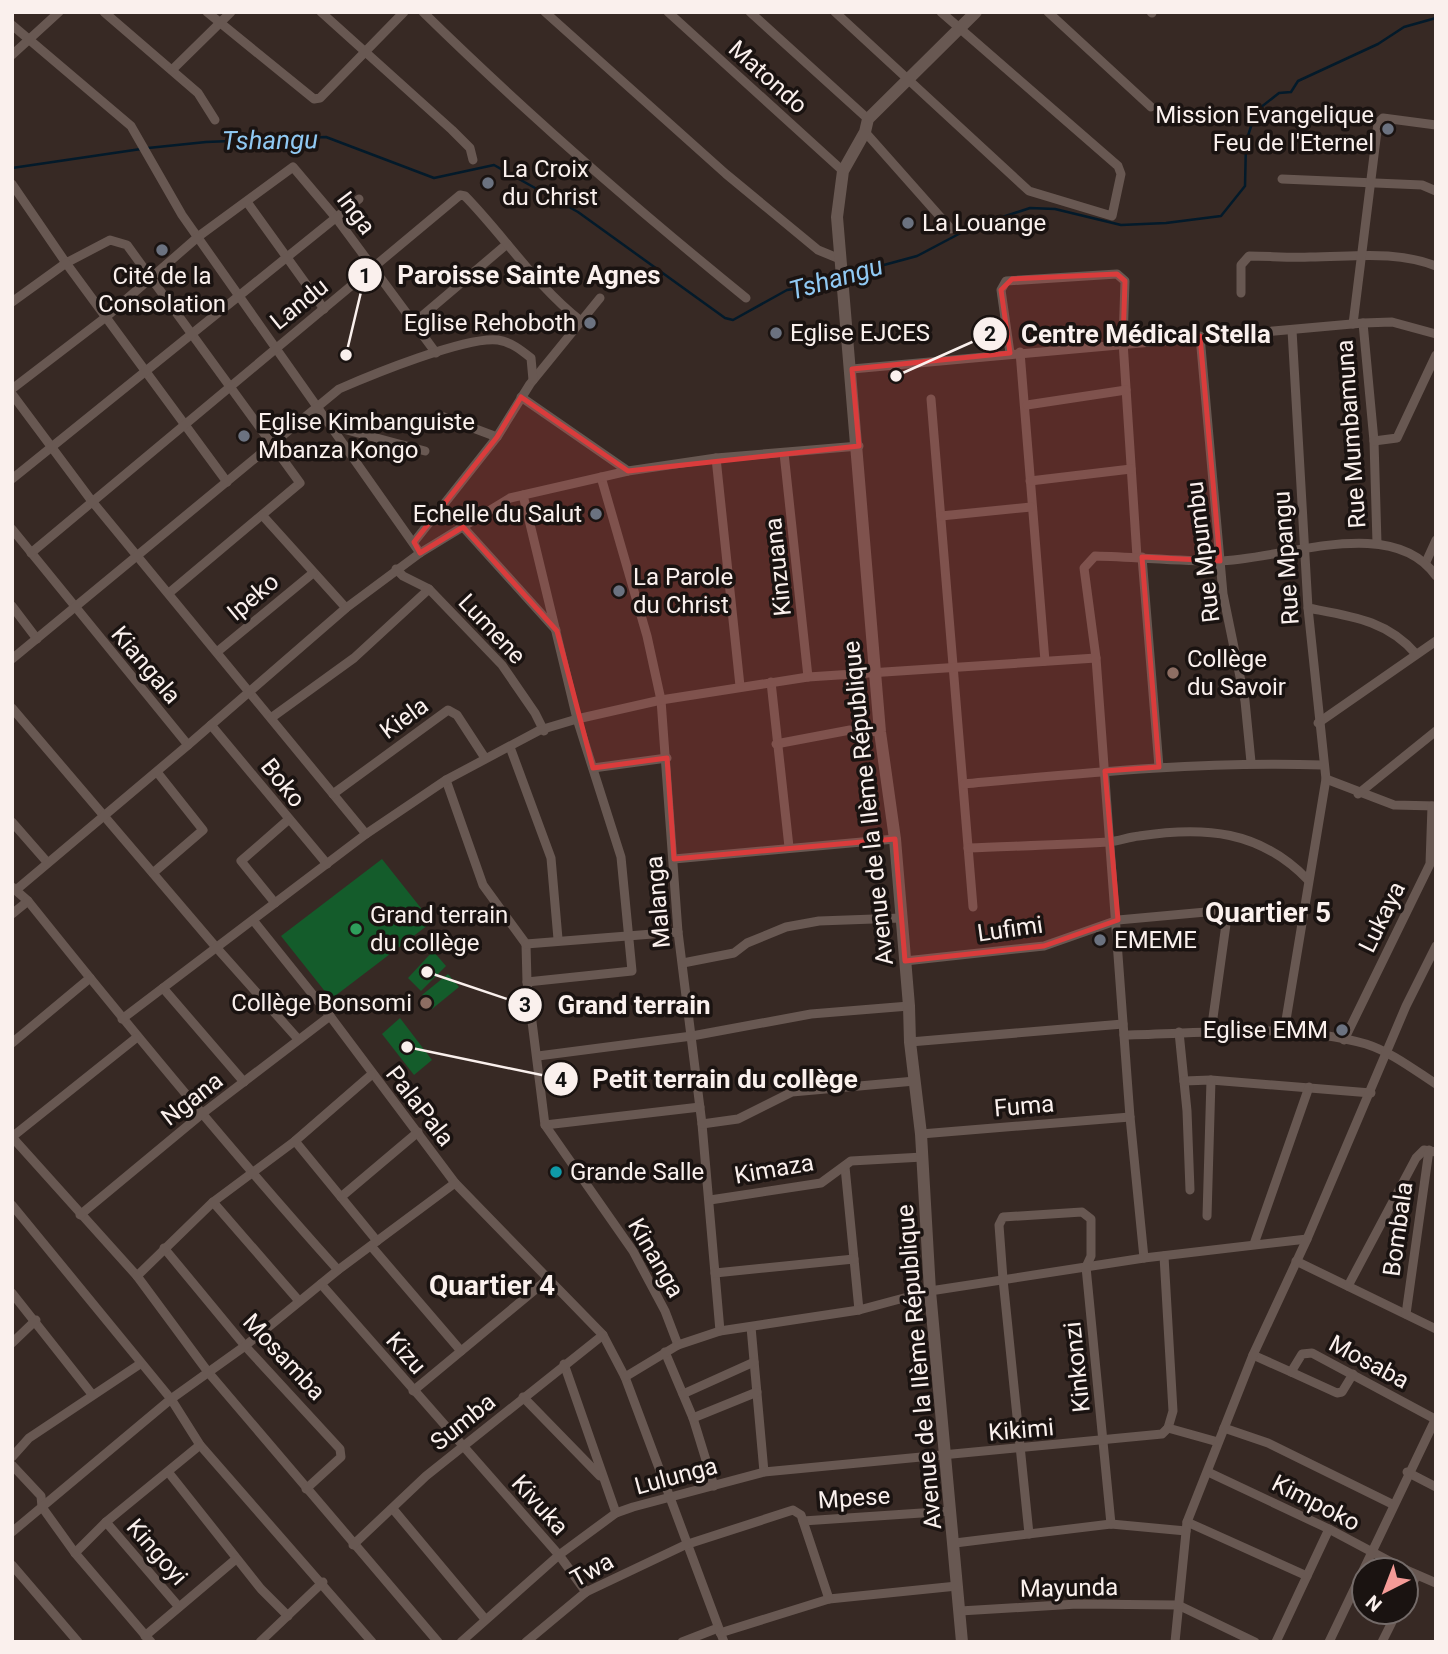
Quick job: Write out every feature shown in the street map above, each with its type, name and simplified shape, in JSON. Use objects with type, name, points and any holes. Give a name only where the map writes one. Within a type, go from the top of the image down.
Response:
[{"type":"street","points":[[12,55],[59,12]]},
{"type":"street","points":[[104,12],[198,93],[215,120]]},
{"type":"street","points":[[207,12],[314,99],[320,98],[404,12]]},
{"type":"street","points":[[172,70],[231,12]]},
{"type":"street","points":[[321,12],[452,130],[470,148],[473,160]]},
{"type":"street","points":[[423,12],[500,88],[632,206],[746,298]]},
{"type":"street","points":[[545,12],[726,174],[818,250],[840,259]]},
{"type":"street","name":"Matondo","points":[[668,12],[843,171]]},
{"type":"street","points":[[750,12],[866,125],[951,229]]},
{"type":"street","points":[[835,12],[1029,191],[1106,217],[1115,213],[1121,174],[1118,166],[940,12]]},
{"type":"street","name":"Avenue de la IIème République","points":[[962,1642],[930,1290],[921,1134],[909,1042],[909,1006],[895,838],[880,732],[859,446],[837,217],[843,171],[866,125],[976,12]]},
{"type":"street","points":[[1048,12],[1151,107]]},
{"type":"street","points":[[12,25],[131,126],[182,215],[420,553]]},
{"type":"street","name":"Rue Mumbamuna","points":[[1377,543],[1374,441],[1358,324],[1360,253],[1380,120],[1436,125]]},
{"type":"street","name":"Inga","points":[[247,202],[289,169],[293,167],[299,171],[436,353]]},
{"type":"street","points":[[1282,179],[1422,185],[1436,191]]},
{"type":"street","points":[[12,184],[227,482]]},
{"type":"street","name":"Landu","points":[[31,553],[91,500],[457,198],[466,196],[508,244]]},
{"type":"street","name":"Landu","points":[[12,479],[50,445],[359,199]]},
{"type":"street","points":[[324,309],[288,255],[247,202],[199,236],[106,317],[12,392],[91,500],[366,834]]},
{"type":"street","points":[[12,302],[66,262],[110,240],[127,245],[300,483],[169,593]]},
{"type":"street","points":[[415,322],[508,244],[549,292],[582,321]]},
{"type":"street","points":[[1241,293],[1241,265],[1249,256],[1312,257],[1360,253],[1424,261],[1436,266]]},
{"type":"street","points":[[1010,353],[1002,284],[1012,279],[1117,274],[1122,276],[1125,281],[1123,342],[1131,470],[1159,767]]},
{"type":"street","points":[[414,542],[498,437],[533,380],[600,298]]},
{"type":"street","points":[[852,369],[1123,342],[1358,324],[1399,323],[1436,334]]},
{"type":"street","name":"Rue Mpangu","points":[[1284,1032],[1302,910],[1326,779],[1322,765],[1308,608],[1292,330]]},
{"type":"street","name":"Rue Mpumbu","points":[[1200,336],[1220,561],[1227,619],[1234,638],[1245,701],[1251,762]]},
{"type":"street","points":[[12,659],[338,388],[436,353],[497,340],[516,346],[531,358],[533,380]]},
{"type":"street","points":[[1020,352],[1027,405],[1031,507],[1045,661]]},
{"type":"street","points":[[1374,441],[1397,438],[1436,355]]},
{"type":"street","points":[[1027,405],[1126,390]]},
{"type":"street","points":[[521,397],[628,471]]},
{"type":"street","points":[[932,399],[973,907]]},
{"type":"street","points":[[441,415],[498,437]]},
{"type":"street","points":[[331,425],[425,451]]},
{"type":"street","points":[[338,1270],[136,1038],[28,901],[14,889],[157,772],[346,608],[396,569],[510,498],[628,471],[716,458],[859,446]]},
{"type":"street","name":"Kinzuana","points":[[784,453],[808,677]]},
{"type":"street","points":[[716,458],[740,686]]},
{"type":"street","points":[[1030,481],[1131,470]]},
{"type":"street","name":"Malanga","points":[[601,477],[647,636],[661,700],[678,932],[702,1124],[720,1331]]},
{"type":"street","name":"Malanga","points":[[523,495],[577,719],[621,857],[632,971],[527,982]]},
{"type":"street","points":[[941,516],[1031,507]]},
{"type":"street","name":"Ipeko","points":[[263,516],[346,608]]},
{"type":"street","points":[[463,527],[557,631]]},
{"type":"street","name":"Kiangala","points":[[12,528],[74,608],[188,745]]},
{"type":"street","points":[[1426,562],[1436,540]]},
{"type":"street","points":[[1144,1258],[1130,1117],[1118,920],[1096,658],[1084,568],[1095,556],[1220,561],[1304,549],[1377,543],[1395,547],[1426,562],[1436,576]]},
{"type":"street","name":"Lumene","points":[[396,569],[403,576],[429,589],[502,665],[536,713],[544,731]]},
{"type":"street","name":"Ipeko","points":[[217,652],[313,573]]},
{"type":"street","points":[[271,718],[354,658],[429,589]]},
{"type":"street","points":[[12,606],[37,639]]},
{"type":"street","points":[[1308,608],[1353,616],[1397,634],[1416,654]]},
{"type":"street","points":[[1318,723],[1436,641]]},
{"type":"street","points":[[122,1019],[366,834],[446,780],[485,758],[544,731],[577,719],[661,700],[808,677],[875,674],[955,665],[1096,658]]},
{"type":"street","points":[[771,682],[789,847]]},
{"type":"street","points":[[12,708],[298,1039]]},
{"type":"street","name":"Kiela","points":[[333,794],[448,710],[457,715],[485,758]]},
{"type":"street","name":"Boko","points":[[211,725],[327,864]]},
{"type":"street","points":[[776,744],[850,730],[880,732]]},
{"type":"street","points":[[1358,794],[1436,732]]},
{"type":"street","points":[[510,747],[551,858],[558,939]]},
{"type":"street","points":[[593,768],[667,758]]},
{"type":"street","points":[[964,784],[1105,771],[1251,762],[1322,765]]},
{"type":"street","points":[[153,873],[203,830],[157,772]]},
{"type":"street","points":[[1326,779],[1358,794],[1394,805],[1434,806]]},
{"type":"street","points":[[446,780],[483,885],[526,944],[558,939],[678,932]]},
{"type":"street","name":"Lukaya","points":[[1344,1040],[1433,865],[1434,806]]},
{"type":"street","points":[[275,903],[241,861],[288,820]]},
{"type":"street","points":[[12,822],[47,862]]},
{"type":"street","points":[[968,848],[1111,842],[1142,835],[1205,830],[1250,840],[1284,858],[1308,880]]},
{"type":"street","points":[[674,859],[895,838]]},
{"type":"street","points":[[12,914],[28,901]]},
{"type":"street","points":[[1211,1032],[1228,910]]},
{"type":"street","name":"Lufimi","points":[[905,961],[1044,946],[1118,920],[1228,910],[1302,910]]},
{"type":"street","points":[[683,963],[734,953],[747,943],[786,927],[819,921],[901,918]]},
{"type":"street","name":"PalaPala","points":[[253,920],[330,1016],[371,1075],[418,1132],[455,1183]]},
{"type":"street","name":"Kinanga","points":[[526,944],[527,982],[545,1125],[633,1251],[665,1311],[678,1345]]},
{"type":"street","points":[[1175,1642],[1186,1527],[1252,1354],[1307,1240],[1406,1006],[1436,946]]},
{"type":"street","points":[[12,1043],[90,978]]},
{"type":"street","points":[[163,988],[244,1082]]},
{"type":"street","points":[[538,1056],[692,1036],[811,1014],[909,1006]]},
{"type":"street","name":"Ngana","points":[[80,1215],[203,1113],[330,1016]]},
{"type":"street","points":[[909,1042],[1123,1024]]},
{"type":"street","points":[[1180,1032],[1190,1190]]},
{"type":"street","points":[[1124,1035],[1284,1032],[1344,1040],[1387,1052],[1436,1083]]},
{"type":"street","points":[[136,1038],[12,1137],[137,1276],[208,1372],[438,1642]]},
{"type":"street","points":[[137,1276],[213,1202],[295,1141],[371,1075]]},
{"type":"street","points":[[1184,1081],[1211,1080],[1371,1093]]},
{"type":"street","points":[[1207,1216],[1211,1080]]},
{"type":"street","points":[[702,1124],[737,1119],[792,1093],[915,1081]]},
{"type":"street","points":[[1254,1244],[1309,1087]]},
{"type":"street","points":[[545,1125],[700,1107]]},
{"type":"street","name":"Fuma","points":[[921,1134],[1130,1117]]},
{"type":"street","points":[[341,1196],[418,1132]]},
{"type":"street","points":[[295,1141],[341,1196],[374,1243]]},
{"type":"street","name":"Bombala","points":[[1348,1286],[1416,1158],[1432,1151]]},
{"type":"street","name":"Bombala","points":[[1406,1314],[1432,1151]]},
{"type":"street","name":"Kimaza","points":[[710,1200],[821,1183],[851,1161],[923,1157]]},
{"type":"street","points":[[845,1167],[859,1310]]},
{"type":"street","points":[[12,1531],[171,1399],[245,1346],[338,1270],[455,1183],[603,1335],[625,1377],[685,1545],[721,1634]]},
{"type":"street","points":[[213,1202],[299,1301]]},
{"type":"street","points":[[12,1205],[171,1399],[200,1445],[323,1582],[372,1642]]},
{"type":"street","name":"Kinkonzi","points":[[1003,1279],[999,1220],[1082,1212],[1091,1219],[1091,1256],[1086,1267],[1111,1524]]},
{"type":"street","points":[[625,1377],[678,1345],[720,1331],[859,1310],[930,1290],[1144,1258],[1307,1240]]},
{"type":"street","name":"Kizu","points":[[374,1243],[461,1351]]},
{"type":"street","name":"Mosamba","points":[[164,1248],[245,1346],[340,1449],[341,1457],[306,1489]]},
{"type":"street","points":[[1164,1256],[1173,1412],[1168,1428],[1218,1443]]},
{"type":"street","points":[[715,1273],[854,1259]]},
{"type":"street","points":[[1296,1261],[1436,1329]]},
{"type":"street","points":[[413,1391],[548,1279]]},
{"type":"street","points":[[1003,1279],[1029,1534]]},
{"type":"street","name":"Kizu","points":[[321,1284],[461,1447]]},
{"type":"street","points":[[12,1293],[91,1393]]},
{"type":"street","points":[[12,1343],[36,1321]]},
{"type":"street","points":[[751,1326],[764,1472]]},
{"type":"street","name":"Sumba","points":[[353,1545],[461,1447],[603,1335]]},
{"type":"street","points":[[665,1352],[693,1418],[714,1486]]},
{"type":"street","name":"Mosaba","points":[[1291,1372],[1302,1354],[1308,1352],[1436,1418]]},
{"type":"street","points":[[1252,1354],[1340,1394],[1353,1374]]},
{"type":"street","points":[[683,1394],[754,1362]]},
{"type":"street","points":[[12,1457],[29,1438],[91,1393],[116,1382],[140,1364]]},
{"type":"street","points":[[564,1364],[586,1422],[601,1478],[616,1513]]},
{"type":"street","points":[[693,1418],[757,1392]]},
{"type":"street","points":[[523,1397],[601,1478]]},
{"type":"street","points":[[1329,1642],[1407,1472],[1436,1418]]},
{"type":"street","name":"Kikimi","points":[[947,1454],[1021,1450],[1104,1441],[1161,1434],[1168,1428]]},
{"type":"street","points":[[1224,1428],[1257,1438],[1392,1504]]},
{"type":"street","name":"Kingoyi","points":[[75,1553],[106,1522],[200,1445]]},
{"type":"street","name":"Kivuka","points":[[461,1447],[559,1555],[586,1592]]},
{"type":"street","name":"Lulunga","points":[[461,1642],[559,1555],[616,1513],[764,1472],[947,1454]]},
{"type":"street","name":"Kingoyi","points":[[12,1465],[41,1496],[42,1507],[75,1553],[148,1639],[236,1559]]},
{"type":"street","name":"Kimpoko","points":[[1208,1472],[1329,1529],[1376,1556]]},
{"type":"street","points":[[1407,1472],[1436,1487]]},
{"type":"street","points":[[169,1473],[236,1559],[288,1616]]},
{"type":"street","points":[[394,1509],[485,1619]]},
{"type":"street","name":"Mpese","points":[[685,1545],[793,1510],[798,1511],[829,1599]]},
{"type":"street","name":"Mpese","points":[[803,1521],[951,1511]]},
{"type":"street","name":"Kingoyi","points":[[106,1522],[179,1608]]},
{"type":"street","points":[[955,1543],[1111,1524],[1186,1527],[1307,1576]]},
{"type":"street","points":[[1276,1642],[1329,1529]]},
{"type":"street","name":"Twa","points":[[526,1642],[586,1592],[685,1545]]},
{"type":"street","points":[[12,1565],[78,1642]]},
{"type":"street","points":[[260,1642],[323,1582]]},
{"type":"street","points":[[682,1642],[721,1634],[829,1599],[957,1586]]},
{"type":"street","name":"Mayunda","points":[[960,1611],[1077,1604],[1178,1605]]},
{"type":"street","points":[[1178,1605],[1255,1642]]},
{"type":"street","points":[[1382,1642],[1390,1626]]},
{"type":"highlighted area","points":[[1117,274],[1125,281],[1123,342],[1200,336],[1220,561],[1142,557],[1159,767],[1105,771],[1118,920],[1044,946],[905,961],[895,839],[674,859],[667,758],[593,768],[557,631],[463,527],[420,553],[414,542],[497,437],[521,397],[628,471],[859,446],[852,369],[1010,353],[1001,290],[1012,279]]},
{"type":"green space","name":"Grand terrain du collège","points":[[382,859],[432,922],[331,999],[281,936]]},
{"type":"green space","points":[[433,951],[446,966],[421,991],[408,978]]},
{"type":"green space","points":[[448,974],[459,987],[432,1009],[422,995]]},
{"type":"green space","points":[[400,1018],[432,1060],[414,1075],[382,1034]]},
{"type":"waterway","name":"Tshangu","points":[[847,275],[917,256],[972,227],[1030,208],[1055,209],[1121,225],[1221,216],[1245,186],[1246,142],[1256,111],[1279,93],[1291,92],[1298,81],[1378,44],[1404,27],[1436,18]]},
{"type":"waterway","name":"Tshangu","points":[[148,148],[206,142],[326,137],[434,178],[494,165],[578,212],[725,318],[733,320],[787,290],[812,286],[838,277]]},
{"type":"waterway","name":"Tshangu","points":[[12,168],[141,149]]},
{"type":"place","name":"Mission Evangelique Feu de l'Eternel","points":[[1388,129]]},
{"type":"place","name":"La Croix du Christ","points":[[488,183]]},
{"type":"place","name":"La Louange","points":[[908,223]]},
{"type":"place","name":"Cité de la Consolation","points":[[162,250]]},
{"type":"place","name":"Eglise Rehoboth","points":[[590,323]]},
{"type":"place","name":"Eglise EJCES","points":[[776,333]]},
{"type":"place","name":"Paroisse Sainte Agnes","points":[[346,355]]},
{"type":"place","name":"Centre Médical Stella","points":[[896,376]]},
{"type":"place","name":"Eglise Kimbanguiste Mbanza Kongo","points":[[244,436]]},
{"type":"place","name":"Echelle du Salut","points":[[596,514]]},
{"type":"place","name":"La Parole du Christ","points":[[619,591]]},
{"type":"place","name":"Collège du Savoir","points":[[1173,673]]},
{"type":"place","name":"Grand terrain du collège","points":[[356,929]]},
{"type":"place","name":"EMEME","points":[[1100,940]]},
{"type":"place","name":"Grand terrain","points":[[427,972]]},
{"type":"place","name":"Collège Bonsomi","points":[[426,1003]]},
{"type":"place","name":"Eglise EMM","points":[[1342,1030]]},
{"type":"place","name":"Petit terrain du collège","points":[[407,1047]]},
{"type":"place","name":"Grande Salle","points":[[556,1172]]},
{"type":"district","name":"Quartier 5","points":[[1268,912]]},
{"type":"district","name":"Quartier 4","points":[[492,1285]]}]
